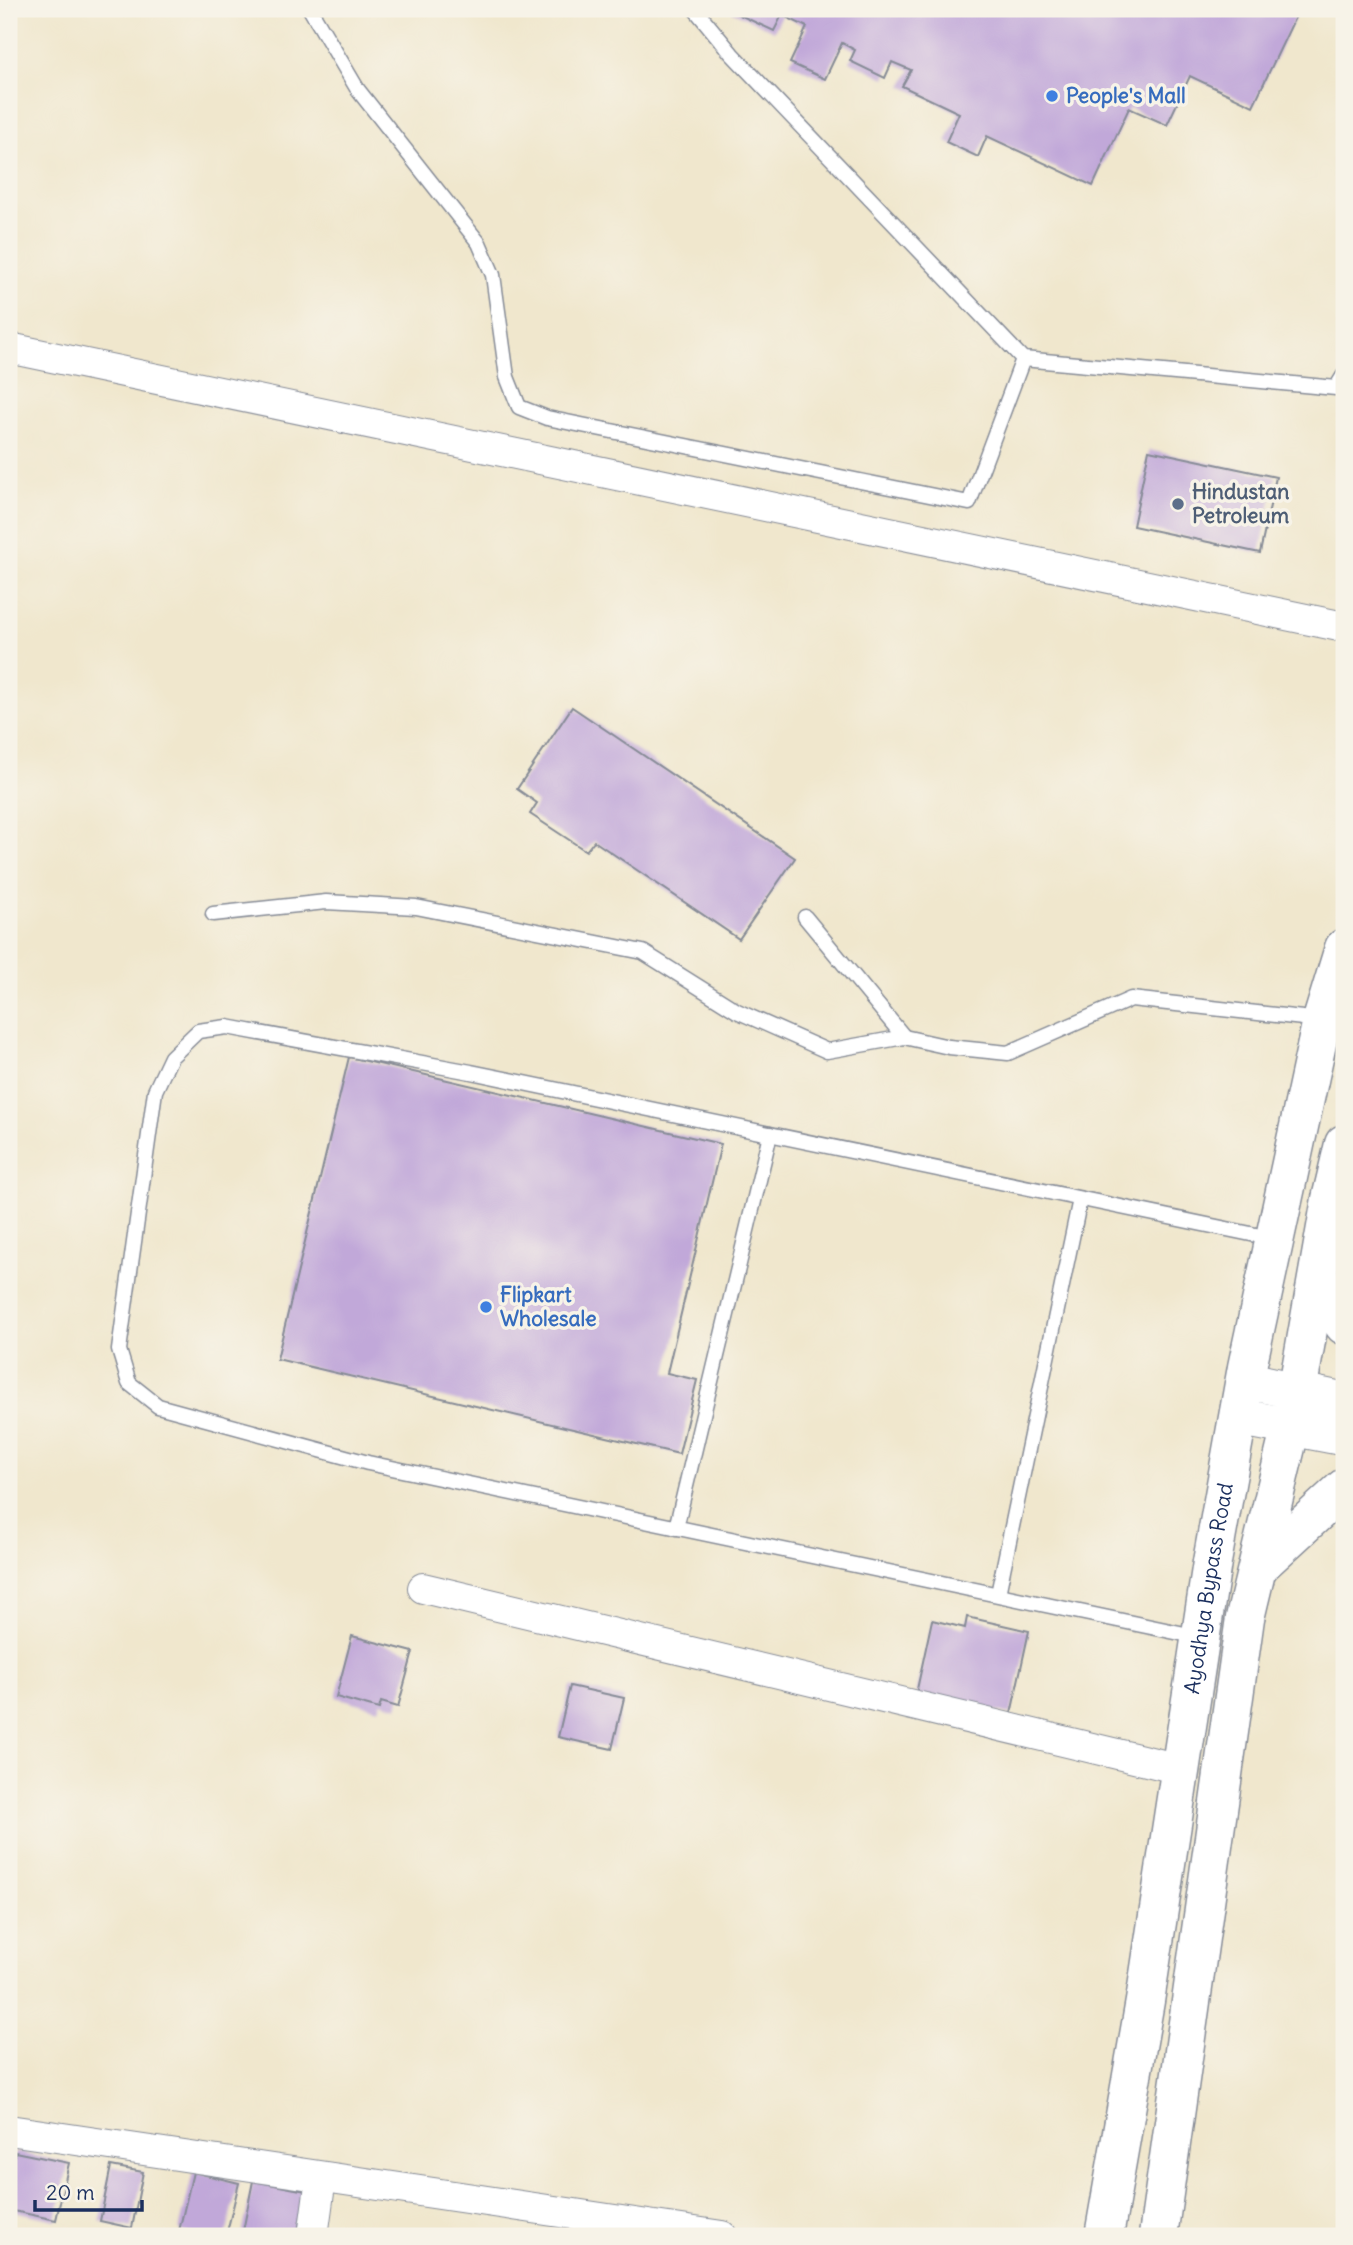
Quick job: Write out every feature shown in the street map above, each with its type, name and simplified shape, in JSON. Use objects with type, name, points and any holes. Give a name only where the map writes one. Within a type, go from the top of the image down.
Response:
[{"type":"main road","name":"Ayodhya Bypass Road","points":[[1104,2236],[1145,2001],[1201,1637],[1245,1380],[1322,1020],[1341,967]]},
{"type":"main road","name":"Ayodhya Bypass Road","points":[[1158,2236],[1245,1618],[1293,1408],[1331,1199],[1344,1144]]},
{"type":"main road","points":[[1319,1275],[1327,1300],[1344,1325]]},
{"type":"main road","points":[[1259,1566],[1344,1488]]},
{"type":"street","points":[[9,348],[1344,627]]},
{"type":"street","points":[[1245,1380],[1344,1437]]},
{"type":"street","points":[[1240,1417],[1344,1401]]},
{"type":"street","points":[[423,1588],[1180,1769]]},
{"type":"street","points":[[9,2130],[722,2236]]},
{"type":"street","points":[[313,2236],[321,2178]]},
{"type":"lane","points":[[310,9],[358,90],[480,243],[493,275],[507,377],[519,407],[547,418],[969,503],[1023,359]]},
{"type":"lane","points":[[695,9],[733,54],[1023,359],[1336,388],[1344,375]]},
{"type":"lane","points":[[213,914],[326,902],[416,906],[643,952],[737,1012],[827,1051],[904,1037],[1008,1053],[1131,999],[1322,1020]]},
{"type":"lane","points":[[805,917],[904,1037]]},
{"type":"lane","points":[[1201,1637],[368,1463],[158,1406],[129,1383],[119,1350],[155,1091],[171,1057],[198,1031],[227,1027],[471,1072],[1275,1239]]},
{"type":"lane","points":[[676,1528],[769,1134]]},
{"type":"lane","points":[[998,1594],[1080,1199]]},
{"type":"building","name":"People's Mall","points":[[727,9],[1299,9],[1253,106],[1190,76],[1167,125],[1129,108],[1093,186],[987,136],[978,157],[946,142],[959,113],[902,86],[911,70],[892,62],[885,78],[850,61],[855,50],[842,43],[825,79],[790,63],[807,27],[782,15],[774,31]]},
{"type":"building","points":[[1149,450],[1276,477],[1260,553],[1133,526]]},
{"type":"building","points":[[572,707],[795,858],[739,939],[594,841],[586,851],[530,814],[537,803],[517,789]]},
{"type":"building","points":[[349,1057],[721,1144],[667,1373],[697,1380],[679,1454],[277,1359]]},
{"type":"building","points":[[967,1617],[1029,1631],[1011,1714],[916,1694],[932,1620],[965,1628]]},
{"type":"building","points":[[352,1636],[413,1652],[398,1707],[381,1702],[379,1709],[336,1697]]},
{"type":"building","points":[[570,1686],[624,1698],[612,1749],[558,1737]]},
{"type":"building","points":[[15,2152],[69,2163],[56,2220],[9,2210],[9,2184]]},
{"type":"building","points":[[111,2166],[143,2172],[132,2228],[100,2221]]},
{"type":"building","points":[[193,2172],[239,2183],[226,2236],[202,2236],[179,2231]]},
{"type":"building","points":[[253,2181],[306,2191],[297,2236],[242,2236]]},
{"type":"place","name":"People's Mall","points":[[1052,96]]},
{"type":"place","name":"Hindustan Petroleum","points":[[1178,504]]},
{"type":"place","name":"Flipkart Wholesale","points":[[486,1307]]}]
